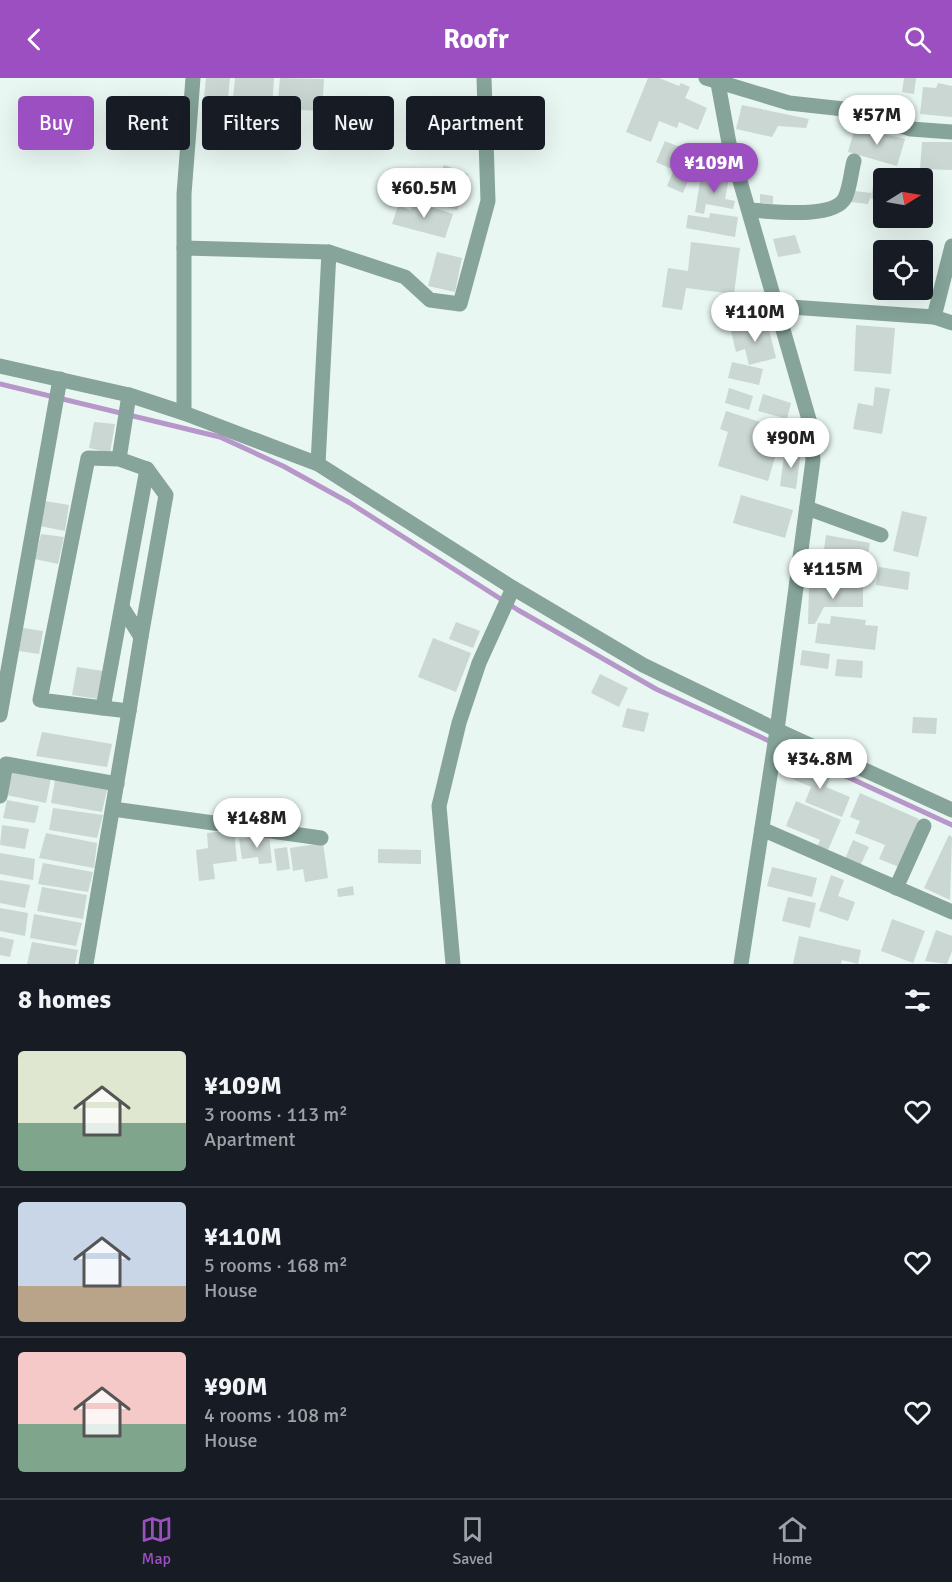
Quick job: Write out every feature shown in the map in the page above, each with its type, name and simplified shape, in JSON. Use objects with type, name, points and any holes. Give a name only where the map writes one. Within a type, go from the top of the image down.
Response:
[{"type":"street","points":[[184,412],[184,194],[193,78]]},
{"type":"street","points":[[184,248],[329,252],[405,277],[429,300],[460,304],[488,201],[484,78]]},
{"type":"street","points":[[713,80],[789,103],[853,110],[911,129],[952,132]]},
{"type":"street","points":[[713,80],[810,423],[813,460],[777,730],[741,964]]},
{"type":"street","points":[[749,210],[816,212],[838,206],[845,198],[854,161]]},
{"type":"street","points":[[934,317],[952,246]]},
{"type":"street","points":[[318,464],[329,252]]},
{"type":"street","points":[[776,306],[934,317],[952,322]]},
{"type":"street","points":[[0,366],[129,395],[184,412],[318,464],[513,588],[644,665],[777,730],[952,810]]},
{"type":"street","points":[[0,715],[60,379]]},
{"type":"street","points":[[119,459],[129,395]]},
{"type":"street","points":[[86,964],[166,495],[147,469],[119,459],[88,458],[40,700],[129,711]]},
{"type":"street","points":[[103,708],[147,469]]},
{"type":"street","points":[[807,508],[881,535]]},
{"type":"street","points":[[453,964],[439,806],[459,723],[479,663],[513,588]]},
{"type":"street","points":[[122,607],[141,637]]},
{"type":"street","points":[[0,796],[6,764],[117,784]]},
{"type":"street","points":[[113,809],[321,838]]},
{"type":"street","points":[[896,888],[924,826]]},
{"type":"street","points":[[762,829],[952,912]]},
{"type":"building","points":[[206,78],[230,78],[228,96],[204,96]]},
{"type":"building","points":[[235,78],[274,78],[273,96],[233,96]]},
{"type":"building","points":[[280,78],[324,79],[323,96],[313,96],[313,111],[301,110],[301,96],[278,96]]},
{"type":"building","points":[[648,78],[659,78],[679,86],[681,83],[690,87],[685,98],[707,108],[698,130],[679,122],[677,128],[659,121],[651,142],[626,132]]},
{"type":"building","points":[[904,78],[916,78],[914,94],[902,92]]},
{"type":"building","points":[[938,83],[952,86],[952,117],[920,114],[923,87],[936,88]]},
{"type":"building","points":[[742,105],[809,119],[806,128],[778,126],[772,137],[736,129]]},
{"type":"building","points":[[855,127],[905,139],[897,166],[848,152]]},
{"type":"building","points":[[665,141],[699,155],[683,193],[667,186],[674,170],[656,162]]},
{"type":"building","points":[[922,142],[952,142],[952,170],[920,168]]},
{"type":"building","points":[[444,165],[468,174],[464,188],[438,178]]},
{"type":"building","points":[[711,175],[729,178],[725,199],[735,201],[733,209],[706,204],[704,214],[695,212],[700,182],[709,183]]},
{"type":"building","points":[[854,191],[872,193],[868,204],[851,202]]},
{"type":"building","points":[[443,192],[461,197],[457,210],[440,205]]},
{"type":"building","points":[[760,194],[773,196],[773,204],[760,203]]},
{"type":"building","points":[[413,201],[453,214],[445,238],[392,224],[398,206],[411,210]]},
{"type":"building","points":[[710,213],[738,217],[735,237],[686,228],[688,215],[709,218]]},
{"type":"building","points":[[795,235],[801,253],[778,257],[773,239]]},
{"type":"building","points":[[691,242],[740,248],[734,294],[686,288],[682,310],[662,307],[668,268],[688,271]]},
{"type":"building","points":[[437,252],[462,258],[455,292],[428,286]]},
{"type":"building","points":[[767,321],[776,358],[749,365],[745,349],[736,352],[731,331]]},
{"type":"building","points":[[856,325],[895,328],[891,374],[854,371]]},
{"type":"building","points":[[732,362],[763,369],[759,385],[728,378]]},
{"type":"building","points":[[875,387],[890,389],[882,434],[853,429],[858,403],[873,406]]},
{"type":"building","points":[[729,388],[753,396],[749,410],[725,403]]},
{"type":"building","points":[[763,394],[791,403],[787,419],[758,411]]},
{"type":"building","points":[[726,411],[760,422],[754,440],[762,442],[766,428],[786,434],[782,448],[778,447],[768,481],[718,466],[728,432],[720,429]]},
{"type":"building","points":[[94,422],[115,424],[110,453],[89,448]]},
{"type":"building","points":[[785,449],[801,451],[796,489],[780,486]]},
{"type":"building","points":[[741,495],[793,510],[785,538],[733,523]]},
{"type":"building","points":[[45,501],[69,505],[65,531],[40,526]]},
{"type":"building","points":[[902,511],[927,517],[918,557],[893,551]]},
{"type":"building","points":[[41,534],[64,537],[58,564],[35,559]]},
{"type":"building","points":[[826,535],[870,543],[863,583],[834,578],[836,565],[822,563]]},
{"type":"building","points":[[879,567],[910,572],[908,590],[876,585]]},
{"type":"building","points":[[809,587],[863,587],[863,607],[824,607],[815,624],[808,624]]},
{"type":"building","points":[[831,616],[866,620],[865,625],[878,626],[875,650],[815,643],[818,623],[830,624]]},
{"type":"building","points":[[456,622],[480,631],[473,648],[449,639]]},
{"type":"building","points":[[23,628],[43,631],[39,654],[19,651]]},
{"type":"building","points":[[433,638],[471,653],[456,692],[418,677]]},
{"type":"building","points":[[802,650],[830,654],[828,669],[800,665]]},
{"type":"building","points":[[837,659],[863,661],[862,678],[835,676]]},
{"type":"building","points":[[77,667],[103,671],[98,699],[72,695]]},
{"type":"building","points":[[600,674],[628,688],[619,707],[591,693]]},
{"type":"building","points":[[627,708],[649,713],[644,732],[622,727]]},
{"type":"building","points":[[913,717],[937,718],[936,734],[912,733]]},
{"type":"building","points":[[42,732],[112,744],[107,767],[36,756]]},
{"type":"building","points":[[795,762],[831,776],[826,787],[850,797],[842,817],[805,802],[811,787],[790,778]]},
{"type":"building","points":[[11,771],[51,778],[46,803],[6,795]]},
{"type":"building","points":[[55,780],[107,790],[102,812],[51,803]]},
{"type":"building","points":[[860,793],[919,819],[899,867],[879,859],[885,845],[855,833],[860,821],[850,817]]},
{"type":"building","points":[[7,800],[39,806],[35,823],[3,818]]},
{"type":"building","points":[[796,801],[841,820],[828,850],[817,847],[820,840],[786,826]]},
{"type":"building","points":[[53,808],[103,815],[97,838],[49,830]]},
{"type":"building","points":[[2,825],[29,829],[25,849],[0,845]]},
{"type":"building","points":[[234,830],[237,861],[213,864],[215,879],[199,881],[196,850],[208,848],[207,833]]},
{"type":"building","points":[[46,833],[97,843],[94,868],[39,858]]},
{"type":"building","points":[[269,835],[272,863],[259,864],[258,857],[242,859],[239,839]]},
{"type":"building","points":[[949,835],[952,837],[950,900],[924,888]]},
{"type":"building","points":[[853,840],[869,847],[860,866],[845,859]]},
{"type":"building","points":[[323,843],[328,878],[305,882],[303,869],[293,871],[290,848]]},
{"type":"building","points":[[287,847],[290,869],[277,871],[274,849]]},
{"type":"building","points":[[378,849],[421,850],[421,864],[378,863]]},
{"type":"building","points":[[0,853],[35,859],[33,880],[0,874]]},
{"type":"building","points":[[43,863],[93,872],[88,892],[38,884]]},
{"type":"building","points":[[772,867],[817,878],[812,897],[767,886]]},
{"type":"building","points":[[831,875],[844,880],[838,896],[855,902],[848,921],[819,911]]},
{"type":"building","points":[[0,880],[30,885],[25,908],[0,903]]},
{"type":"building","points":[[353,886],[354,895],[338,897],[337,889]]},
{"type":"building","points":[[42,887],[87,895],[83,919],[37,911]]},
{"type":"building","points":[[788,897],[816,903],[810,928],[782,921]]},
{"type":"building","points":[[0,908],[28,913],[25,936],[0,931]]},
{"type":"building","points":[[34,914],[82,923],[76,946],[30,938]]},
{"type":"building","points":[[892,919],[925,931],[913,963],[881,951]]},
{"type":"building","points":[[936,930],[952,936],[952,951],[947,964],[925,961]]},
{"type":"building","points":[[799,936],[861,950],[858,964],[842,960],[841,964],[793,964]]},
{"type":"building","points":[[0,937],[14,940],[10,957],[0,955]]},
{"type":"building","points":[[32,942],[78,950],[75,964],[27,964]]},
{"type":"waterway","points":[[0,384],[220,437],[283,466],[350,503],[518,610],[656,689],[952,825]]}]
